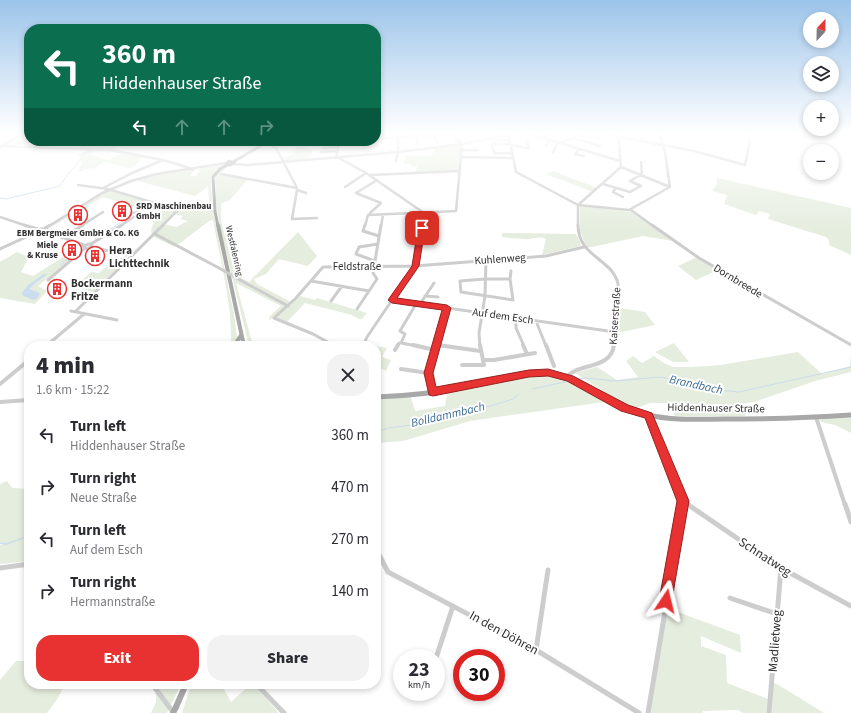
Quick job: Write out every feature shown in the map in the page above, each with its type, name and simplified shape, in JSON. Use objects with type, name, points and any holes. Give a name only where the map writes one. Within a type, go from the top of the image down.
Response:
[{"type":"main road","name":"Westfalenring","points":[[223,166],[214,177],[214,197],[220,236],[242,333],[242,341]]},
{"type":"main road","points":[[237,341],[242,333]]},
{"type":"main road","name":"Hiddenhauser Straße","points":[[381,397],[433,392],[533,373],[551,373],[570,379],[625,408],[649,416],[684,418],[816,417],[851,415]]},
{"type":"main road","points":[[175,711],[184,689]]},
{"type":"street","points":[[102,188],[148,166]]},
{"type":"street","points":[[184,166],[193,169]]},
{"type":"street","points":[[0,249],[38,231],[45,230],[110,190],[148,176],[202,166]]},
{"type":"street","points":[[285,166],[297,189],[292,219],[317,218]]},
{"type":"street","points":[[354,166],[370,175],[424,213]]},
{"type":"street","points":[[369,215],[456,211],[460,166]]},
{"type":"street","points":[[515,166],[517,173],[578,206],[631,210],[670,186]]},
{"type":"street","points":[[641,166],[641,175]]},
{"type":"street","points":[[667,166],[670,186]]},
{"type":"street","points":[[584,247],[578,231],[578,206],[621,167],[670,186]]},
{"type":"street","points":[[393,174],[395,168]]},
{"type":"street","points":[[380,175],[382,169]]},
{"type":"street","points":[[370,175],[460,171]]},
{"type":"street","points":[[345,187],[366,173]]},
{"type":"street","points":[[222,174],[297,189],[306,193]]},
{"type":"street","points":[[603,184],[615,189],[618,188],[630,192],[641,186],[630,181],[641,175]]},
{"type":"street","points":[[377,180],[356,193],[382,203],[370,213],[363,231],[379,236]]},
{"type":"street","points":[[76,311],[178,211],[175,208],[110,190],[78,185]]},
{"type":"street","points":[[615,189],[613,192],[623,197]]},
{"type":"street","name":"Dornbreede","points":[[631,210],[699,258],[851,345]]},
{"type":"street","points":[[62,238],[103,212]]},
{"type":"street","points":[[366,341],[415,266],[424,213]]},
{"type":"street","points":[[357,309],[377,279],[374,273],[374,266],[379,236],[378,233],[383,214]]},
{"type":"street","points":[[0,217],[38,231]]},
{"type":"street","points":[[91,246],[127,220]]},
{"type":"street","points":[[45,230],[84,247],[91,246],[126,255]]},
{"type":"street","points":[[155,234],[288,306]]},
{"type":"street","points":[[375,261],[356,254],[359,247],[378,244]]},
{"type":"street","points":[[48,280],[84,247]]},
{"type":"street","name":"Kuhlenweg","points":[[415,266],[546,256],[584,247]]},
{"type":"street","name":"Kaiserstraße","points":[[570,379],[570,373],[593,366],[611,354],[615,332],[618,289],[616,278],[609,269],[584,247]]},
{"type":"street","points":[[462,365],[484,365],[480,351],[480,333],[485,296],[486,260]]},
{"type":"street","name":"Feldstraße","points":[[326,341],[274,318],[288,306],[324,266],[415,266]]},
{"type":"street","points":[[510,279],[460,281],[460,290],[465,294],[513,300],[510,279],[511,272]]},
{"type":"street","points":[[311,281],[369,291]]},
{"type":"street","points":[[395,350],[406,334],[400,331],[400,329],[434,282]]},
{"type":"street","points":[[330,301],[342,286]]},
{"type":"street","points":[[425,296],[438,297]]},
{"type":"street","name":"Auf dem Esch","points":[[392,300],[615,332]]},
{"type":"street","points":[[433,392],[428,373],[447,308]]},
{"type":"street","points":[[71,311],[117,320]]},
{"type":"street","points":[[52,341],[84,314]]},
{"type":"street","points":[[516,318],[516,328],[527,354]]},
{"type":"street","points":[[536,320],[554,366]]},
{"type":"street","points":[[401,343],[435,350]]},
{"type":"street","points":[[435,345],[480,351]]},
{"type":"street","points":[[483,360],[498,360],[535,353]]},
{"type":"street","points":[[0,384],[24,364]]},
{"type":"street","points":[[401,369],[428,373]]},
{"type":"street","points":[[0,402],[24,400]]},
{"type":"street","points":[[648,713],[683,501],[649,416]]},
{"type":"street","points":[[816,417],[851,522]]},
{"type":"street","name":"Schnatweg","points":[[683,501],[781,568],[851,606]]},
{"type":"street","name":"In den Döhren","points":[[381,559],[388,572],[536,650],[639,713]]},
{"type":"street","points":[[0,568],[24,565]]},
{"type":"street","name":"Madlietweg","points":[[769,713],[781,568]]},
{"type":"street","points":[[536,650],[548,570]]},
{"type":"street","points":[[730,598],[777,614]]},
{"type":"street","points":[[439,649],[454,606]]},
{"type":"street","points":[[156,689],[175,711]]},
{"type":"street","points":[[261,689],[284,713]]},
{"type":"green space","points":[[81,166],[97,166],[85,169],[81,172],[78,171]]},
{"type":"green space","points":[[222,166],[211,177],[212,202],[234,314],[236,341],[231,341],[228,296],[213,220],[209,221],[175,247],[152,236],[151,230],[154,222],[152,221],[152,212],[103,197],[51,227],[48,231],[51,226],[109,190],[176,209],[210,211],[208,186],[195,196],[134,180],[195,169],[190,176],[196,176],[200,171],[199,169]],"holes":[[[174,214],[183,216],[180,219],[188,221],[176,227],[164,224]]]},
{"type":"green space","points":[[228,166],[220,174],[248,179],[229,201],[221,203],[221,221],[235,274],[249,282],[298,232],[317,256],[308,266],[279,259],[266,274],[254,279],[257,284],[291,302],[270,320],[269,317],[281,306],[236,283],[252,341],[248,341],[222,236],[216,204],[215,178],[217,173]]},
{"type":"green space","points":[[417,166],[458,166],[458,170],[416,172]]},
{"type":"green space","points":[[553,171],[597,188],[593,192],[546,174]]},
{"type":"green space","points":[[717,178],[851,208],[851,255],[829,245],[829,240],[826,237],[768,219],[770,214],[759,211],[756,215],[724,204],[727,195],[712,191],[717,184]]},
{"type":"green space","points":[[580,206],[631,212],[673,241],[643,236],[587,248],[580,231]]},
{"type":"green space","points":[[502,233],[576,234],[581,244],[580,246],[542,255],[546,239],[540,237],[516,239],[502,237]]},
{"type":"green space","points":[[79,247],[80,251],[38,286],[47,291],[35,304],[0,298],[0,262],[17,252],[29,257],[21,272],[33,276]]},
{"type":"green space","points":[[122,257],[127,258],[93,292],[83,289],[89,285],[80,282],[91,272],[99,273],[110,263],[114,263]]},
{"type":"green space","points":[[697,257],[718,270],[696,280],[678,266]]},
{"type":"green space","points":[[300,296],[315,300],[317,298],[367,313],[362,319],[359,319],[352,315],[305,303],[287,322],[277,317]]},
{"type":"green space","points":[[620,308],[645,312],[655,325],[622,332],[618,331]]},
{"type":"green space","points":[[674,343],[689,362],[673,362],[655,352]]},
{"type":"green space","points":[[381,347],[387,348],[382,357],[391,360],[386,371],[381,368]]},
{"type":"green space","points":[[798,352],[822,374],[850,366],[851,354],[851,372],[815,381],[754,402],[740,404],[746,416],[675,416],[670,403],[650,403],[634,409],[605,394],[606,393],[575,373],[597,367],[617,380],[638,377],[626,361],[633,356],[642,363],[654,356],[673,367],[693,367],[720,365]]},
{"type":"green space","points":[[541,374],[566,380],[590,392],[604,402],[470,421],[403,441],[381,443],[381,399],[411,397],[415,411],[445,406],[448,390]]},
{"type":"green space","points":[[851,418],[851,433],[835,425],[821,422],[820,419]]},
{"type":"green space","points":[[7,481],[12,488],[24,489],[24,562],[0,564],[0,545],[5,543],[0,542],[0,484]]},
{"type":"green space","points":[[667,608],[740,635],[741,653],[701,636],[701,646],[726,655],[727,683],[768,699],[766,713],[743,713],[738,710],[703,711],[703,713],[650,713]]},
{"type":"green space","points":[[16,661],[24,661],[24,689],[62,689],[47,713],[0,713],[0,680]]},
{"type":"green space","points":[[773,683],[777,684],[824,713],[772,713]]},
{"type":"green space","points":[[156,689],[179,689],[167,713],[151,713],[156,702]]},
{"type":"green space","points":[[189,689],[224,689],[231,702],[245,689],[257,689],[279,713],[182,713]]},
{"type":"water","points":[[44,274],[48,274],[29,289],[40,293],[38,298],[34,300],[23,296],[22,293],[28,285]]},
{"type":"waterway","points":[[62,183],[74,166]]},
{"type":"waterway","points":[[0,198],[6,199],[60,186],[61,184]]},
{"type":"waterway","points":[[95,239],[120,223]]},
{"type":"waterway","points":[[60,265],[75,252]]},
{"type":"waterway","name":"Brandbach","points":[[576,379],[586,378],[615,381],[661,377],[719,390],[739,392],[851,367]]},
{"type":"waterway","name":"Brandbach","points":[[532,389],[569,381]]},
{"type":"waterway","name":"Bolldammbach","points":[[381,430],[419,424],[477,410],[513,399],[519,394]]},
{"type":"waterway","name":"Bolldammbach","points":[[0,543],[6,544],[24,538]]},
{"type":"place","name":"SRD Maschinenbau GmbH","points":[[122,211]]},
{"type":"place","name":"EBM Bergmeier GmbH & Co. KG","points":[[78,215]]},
{"type":"place","name":"Miele & Kruse","points":[[72,250]]},
{"type":"place","name":"Hera Lichttechnik","points":[[95,256]]},
{"type":"place","name":"Bockermann Fritze","points":[[57,289]]},
{"type":"route","points":[[422,228],[415,266],[392,300],[447,308],[428,373],[433,392],[529,374],[548,373],[570,378],[616,404],[649,416],[683,501],[666,601]]}]
